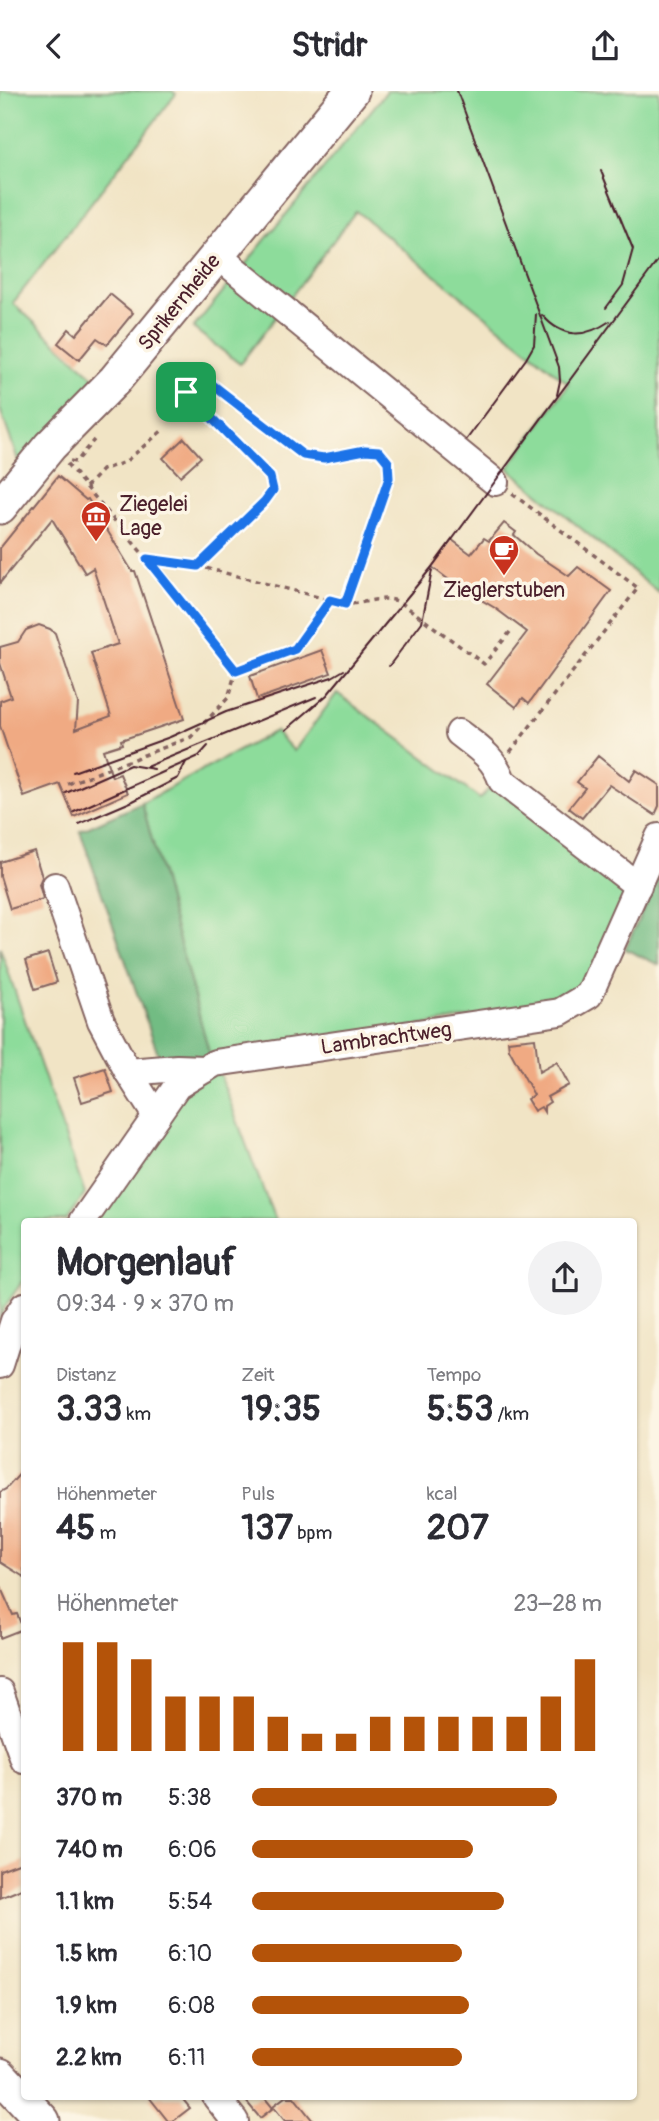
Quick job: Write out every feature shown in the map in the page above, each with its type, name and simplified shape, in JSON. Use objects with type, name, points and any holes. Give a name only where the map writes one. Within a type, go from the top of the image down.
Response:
[{"type":"main road","name":"Sprikernheide","points":[[0,507],[50,446],[116,380],[352,91]]},
{"type":"main road","points":[[0,2075],[21,2097]]},
{"type":"main road","points":[[23,2100],[43,2121]]},
{"type":"street","points":[[217,255],[495,482]]},
{"type":"street","points":[[459,733],[488,756],[498,768],[502,781],[638,886]]},
{"type":"street","name":"Lambrachtweg","points":[[85,1218],[177,1086],[215,1063],[559,1012],[589,995],[659,838]]},
{"type":"street","points":[[55,886],[93,1002],[128,1072],[156,1116]]},
{"type":"street","points":[[128,1072],[205,1069]]},
{"type":"street","points":[[0,1365],[14,1321],[21,1310]]},
{"type":"street","points":[[0,1692],[21,1752]]},
{"type":"street","points":[[218,2100],[235,2121]]},
{"type":"path","points":[[198,566],[273,490],[270,477],[186,392],[187,383],[193,376],[200,375],[303,455],[324,458],[365,450],[379,451],[388,462],[389,478],[345,604]]},
{"type":"path","points":[[86,487],[102,470],[125,462],[163,430]]},
{"type":"path","points":[[50,446],[147,559],[236,671]]},
{"type":"path","points":[[495,482],[638,588],[498,768]]},
{"type":"path","points":[[147,559],[198,566],[345,604],[392,598],[484,664],[510,632]]},
{"type":"path","points":[[236,671],[295,649],[330,600]]},
{"type":"path","points":[[68,784],[191,737],[228,698],[236,671]]},
{"type":"green space","points":[[0,91],[172,91],[176,94],[13,303],[98,381],[20,466],[0,409]]},
{"type":"green space","points":[[387,91],[659,91],[659,593],[508,468],[569,384],[356,211],[240,364],[193,328]]},
{"type":"green space","points":[[337,693],[480,799],[496,780],[631,888],[585,990],[560,1003],[211,1060],[142,803],[275,731],[294,751]]},
{"type":"green space","points":[[142,803],[211,1060],[170,1088],[80,831]]},
{"type":"green space","points":[[659,875],[659,965],[625,949]]},
{"type":"green space","points":[[0,948],[85,1194],[68,1218],[21,1218],[21,1283],[4,1308],[0,1320]]},
{"type":"green space","points":[[217,1067],[274,1218],[90,1218],[169,1105]]},
{"type":"building","points":[[110,294],[133,313],[107,345],[97,338],[79,360],[58,343],[69,329],[76,335]]},
{"type":"building","points":[[184,438],[201,457],[180,476],[163,458]]},
{"type":"building","points":[[58,476],[88,499],[132,571],[135,571],[184,719],[121,740],[122,744],[103,750],[112,777],[120,774],[128,793],[74,817],[60,784],[24,797],[0,726],[0,701],[11,697],[0,663],[0,647],[18,642],[26,630],[39,625],[55,633],[78,703],[76,729],[111,716],[91,653],[118,644],[93,568],[85,573],[52,519],[0,583],[0,548]]},
{"type":"building","points":[[504,523],[536,554],[569,576],[578,567],[611,591],[529,703],[523,698],[516,707],[487,684],[527,632],[432,567],[452,540],[471,554],[484,538],[489,541]]},
{"type":"building","points":[[322,650],[331,673],[257,699],[250,676]]},
{"type":"building","points":[[598,756],[629,781],[636,770],[659,785],[659,806],[655,815],[609,785],[582,818],[569,808],[585,788],[577,782]]},
{"type":"building","points":[[34,851],[42,877],[39,884],[43,899],[10,909],[0,876],[0,862]]},
{"type":"building","points":[[48,953],[57,982],[35,989],[26,960]]},
{"type":"building","points":[[535,1038],[539,1072],[557,1062],[569,1085],[547,1097],[550,1102],[544,1106],[544,1112],[541,1107],[534,1111],[527,1099],[534,1095],[509,1049],[508,1041]]},
{"type":"building","points":[[105,1068],[113,1092],[82,1102],[74,1078]]},
{"type":"building","points":[[21,1472],[21,1575],[0,1562],[0,1492]]},
{"type":"building","points":[[0,1586],[13,1615],[17,1614],[21,1630],[0,1638]]},
{"type":"building","points":[[21,1862],[21,1889],[0,1898],[0,1870]]},
{"type":"building","points":[[151,2100],[183,2100],[190,2108],[173,2121],[168,2121]]},
{"type":"building","points":[[266,2100],[273,2108],[260,2118],[246,2101]]},
{"type":"building","points":[[281,2100],[296,2100],[313,2121],[285,2121],[273,2106]]},
{"type":"tram line","points":[[457,91],[559,367],[557,395]]},
{"type":"tram line","points":[[601,171],[633,249],[623,285],[606,308]]},
{"type":"tram line","points":[[286,730],[327,695],[432,567],[659,259]]},
{"type":"tram line","points":[[467,439],[534,345],[536,314]]},
{"type":"tram line","points":[[542,315],[558,328],[574,333],[592,331],[610,321]]},
{"type":"tram line","points":[[389,666],[422,622],[432,570]]},
{"type":"tram line","points":[[73,772],[170,737],[226,712],[332,677],[344,670]]},
{"type":"tram line","points":[[146,767],[316,697]]},
{"type":"tram line","points":[[74,812],[199,756],[208,746]]},
{"type":"tram line","points":[[79,824],[178,778],[186,762]]},
{"type":"tram line","points":[[66,793],[130,765],[154,769]]},
{"type":"place","name":"Ziegelei Lage","points":[[96,543]]},
{"type":"place","name":"Zieglerstuben","points":[[504,577]]},
{"type":"route","points":[[200,375],[303,455],[324,458],[365,450],[379,451],[388,462],[389,478],[345,604],[330,600],[295,649],[236,671],[147,559],[198,566],[273,490],[270,477],[186,392],[187,383],[193,376],[200,375]]}]
